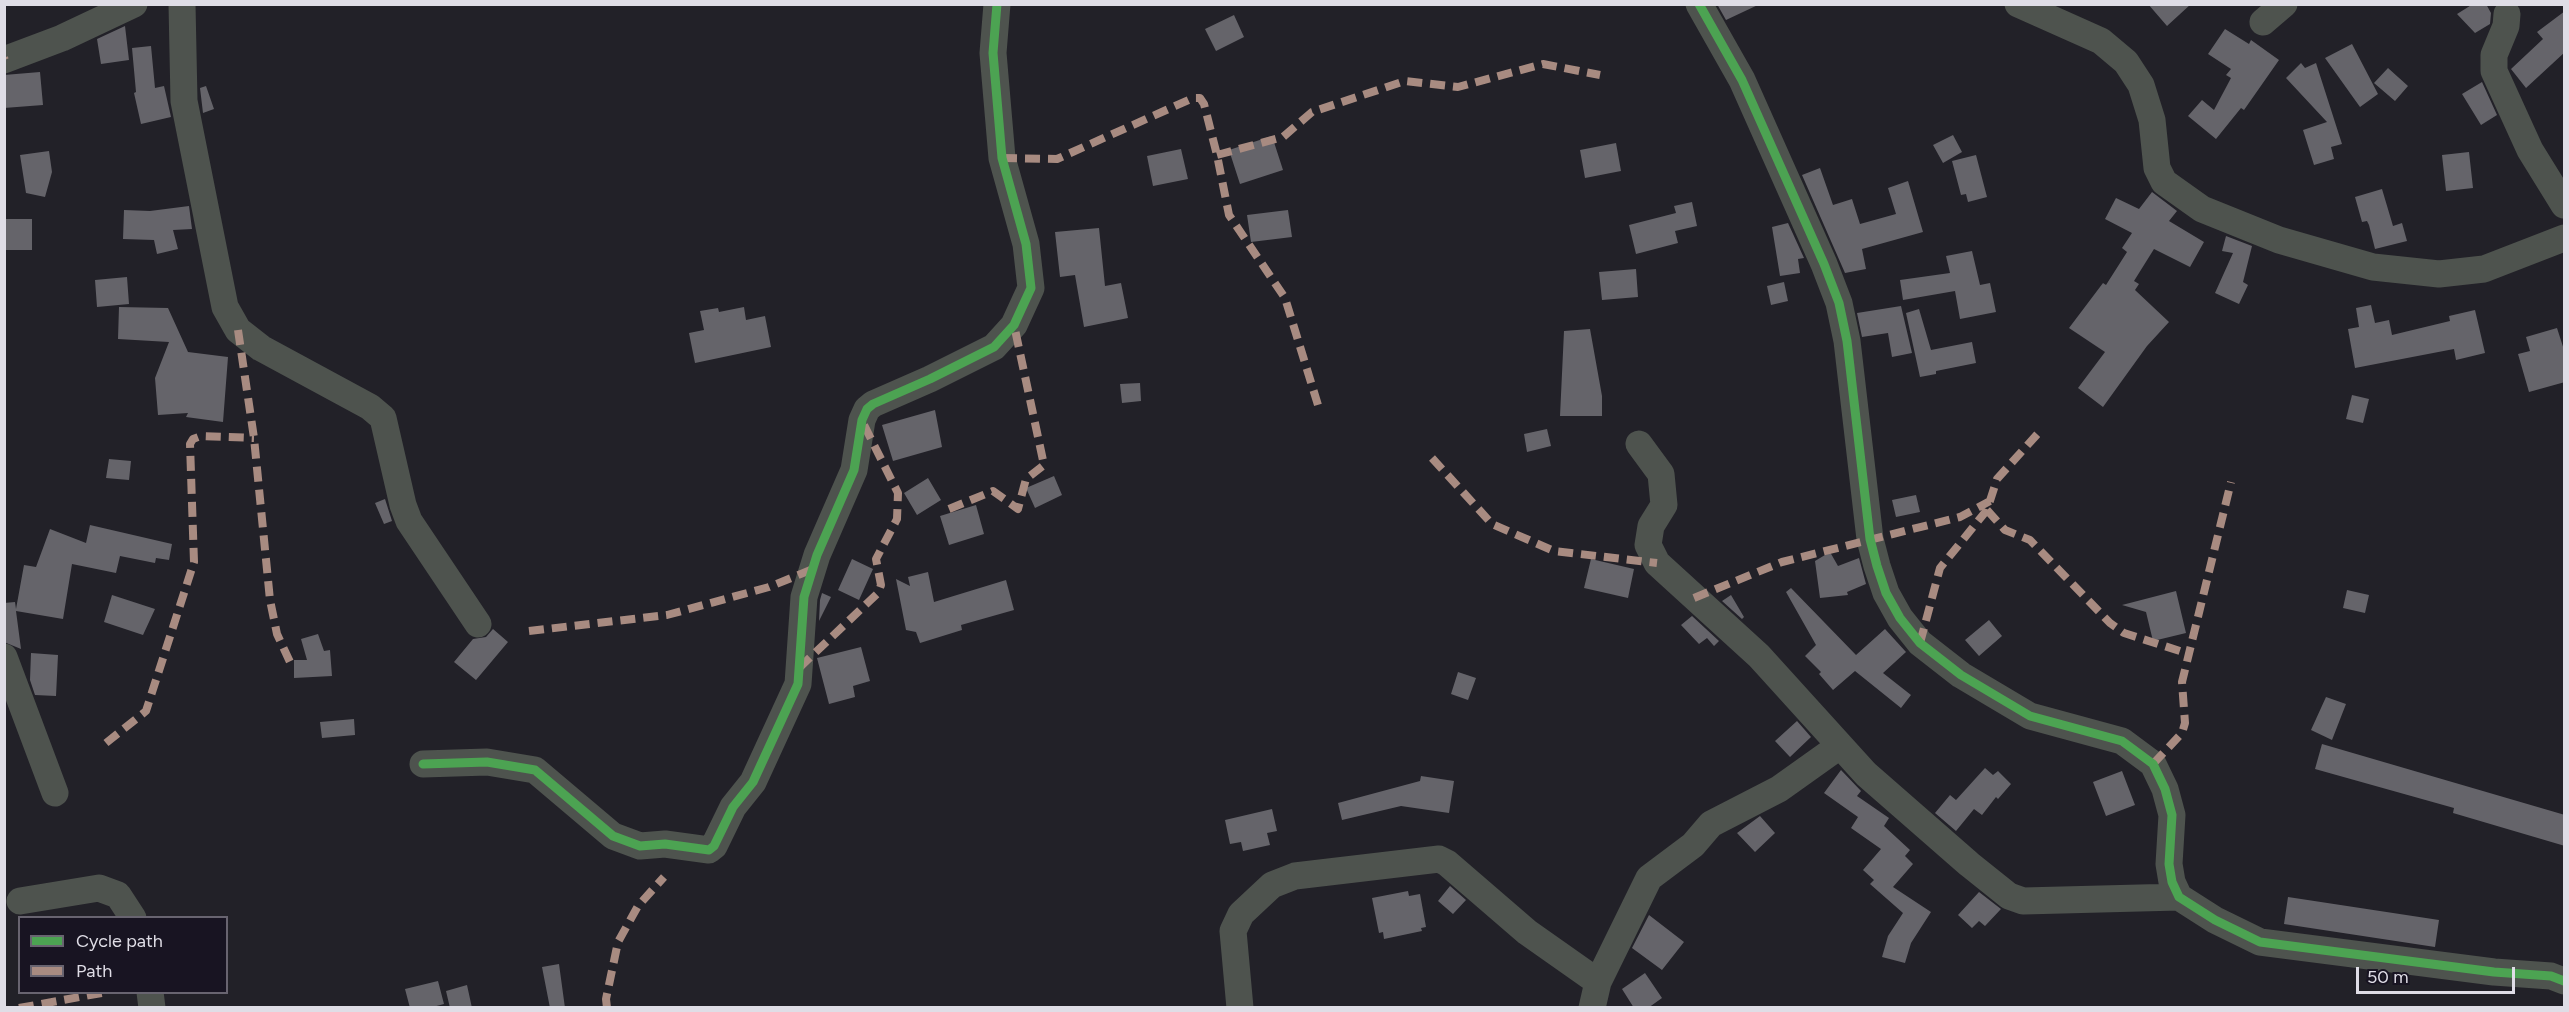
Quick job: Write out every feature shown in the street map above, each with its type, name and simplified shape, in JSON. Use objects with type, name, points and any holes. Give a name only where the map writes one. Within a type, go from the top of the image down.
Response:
[{"type":"street","points":[[4,60],[62,38],[134,4]]},
{"type":"street","points":[[182,4],[184,101],[225,307],[238,330],[261,348],[370,407],[383,418],[403,505],[409,520],[478,624]]},
{"type":"street","points":[[423,764],[487,762],[535,770],[613,836],[640,846],[665,844],[709,850],[714,846],[734,807],[753,782],[798,684],[804,597],[817,555],[854,470],[862,420],[867,410],[873,404],[930,379],[993,347],[1014,325],[1030,288],[1026,244],[1002,158],[993,53],[997,4]]},
{"type":"street","points":[[1699,4],[1742,80],[1824,264],[1839,303],[1847,341],[1870,539],[1886,593],[1900,618],[1920,643],[1961,675],[2030,716],[2122,741],[2153,764],[2165,789],[2172,815],[2169,864],[2172,882],[2179,897],[2215,920],[2260,942],[2494,972],[2551,976],[2565,981]]},
{"type":"street","points":[[2018,4],[2101,41],[2126,62],[2141,85],[2152,120],[2157,168],[2164,182],[2202,210],[2279,240],[2373,267],[2439,274],[2484,269],[2565,238]]},
{"type":"street","points":[[2263,22],[2284,4]]},
{"type":"street","points":[[2507,14],[2506,26],[2494,55],[2494,71],[2529,150],[2565,205]]},
{"type":"street","points":[[1639,444],[1661,474],[1664,505],[1651,526],[1648,545],[1657,563],[1760,656],[1838,747],[1866,774],[2009,896],[2029,902],[2179,897]]},
{"type":"street","points":[[4,657],[55,793]]},
{"type":"street","points":[[1240,1008],[1233,931],[1241,914],[1272,885],[1294,876],[1439,859],[1447,863],[1527,932],[1595,995],[1649,878],[1693,845],[1711,825],[1779,789],[1838,747]]},
{"type":"street","points":[[20,901],[99,888],[118,895],[132,916]]},
{"type":"building","points":[[1717,4],[1760,4],[1726,20]]},
{"type":"building","points":[[2148,4],[2191,4],[2167,26]]},
{"type":"building","points":[[2473,4],[2486,4],[2491,13],[2490,24],[2475,33],[2457,14]]},
{"type":"building","points":[[2565,11],[2565,52],[2526,88],[2511,69],[2543,39],[2537,32]]},
{"type":"building","points":[[1234,15],[1244,37],[1216,51],[1205,29]]},
{"type":"building","points":[[125,26],[129,60],[101,64],[97,39]]},
{"type":"building","points":[[2225,29],[2249,44],[2251,40],[2279,60],[2244,110],[2241,108],[2216,139],[2188,116],[2202,100],[2214,110],[2231,78],[2226,75],[2231,69],[2208,54]]},
{"type":"building","points":[[2352,44],[2378,94],[2360,107],[2325,58]]},
{"type":"building","points":[[151,46],[155,88],[164,86],[171,117],[141,124],[134,93],[136,92],[132,48]]},
{"type":"building","points":[[2301,63],[2305,68],[2316,63],[2342,144],[2331,147],[2334,159],[2314,165],[2303,130],[2327,122],[2286,78]]},
{"type":"building","points":[[2388,68],[2408,86],[2395,101],[2374,83]]},
{"type":"building","points":[[40,72],[43,105],[4,108],[4,75]]},
{"type":"building","points":[[2482,82],[2497,115],[2481,125],[2462,94]]},
{"type":"building","points":[[206,86],[214,109],[203,113],[200,88]]},
{"type":"building","points":[[1953,135],[1962,152],[1943,163],[1933,145]]},
{"type":"building","points":[[1272,136],[1283,170],[1240,184],[1229,150]]},
{"type":"building","points":[[1616,143],[1621,171],[1585,178],[1580,150]]},
{"type":"building","points":[[1181,149],[1188,179],[1153,186],[1147,156]]},
{"type":"building","points":[[49,151],[52,172],[45,197],[26,193],[20,155]]},
{"type":"building","points":[[2469,152],[2473,188],[2446,191],[2442,155]]},
{"type":"building","points":[[1976,155],[1987,197],[1968,202],[1966,194],[1961,195],[1952,161]]},
{"type":"building","points":[[1820,168],[1833,205],[1852,199],[1860,224],[1896,214],[1888,188],[1908,181],[1923,232],[1862,249],[1866,269],[1845,273],[1802,175]]},
{"type":"building","points":[[2382,189],[2393,226],[2402,223],[2407,241],[2375,249],[2369,225],[2367,221],[2362,222],[2355,197]]},
{"type":"building","points":[[2152,192],[2177,211],[2169,221],[2204,242],[2190,267],[2154,249],[2134,281],[2139,284],[2135,290],[2169,322],[2147,346],[2103,407],[2078,388],[2105,352],[2069,328],[2103,283],[2106,285],[2127,252],[2122,248],[2132,233],[2105,219],[2116,198],[2139,209]]},
{"type":"building","points":[[1692,202],[1697,226],[1675,231],[1678,243],[1636,254],[1629,225],[1676,213],[1674,206]]},
{"type":"building","points":[[189,206],[192,229],[173,230],[178,249],[157,254],[154,240],[123,239],[124,210],[150,211]]},
{"type":"building","points":[[1288,210],[1292,237],[1251,242],[1247,215]]},
{"type":"building","points":[[4,219],[32,219],[32,250],[4,250]]},
{"type":"building","points":[[1788,223],[1804,258],[1798,259],[1800,273],[1780,276],[1772,227]]},
{"type":"building","points":[[1099,228],[1105,286],[1121,283],[1128,318],[1084,327],[1075,275],[1060,277],[1055,232]]},
{"type":"building","points":[[2226,236],[2252,246],[2243,282],[2248,285],[2239,304],[2215,293],[2233,253],[2222,251]]},
{"type":"building","points":[[1972,251],[1980,285],[1990,283],[1996,312],[1960,319],[1955,291],[1903,300],[1900,280],[1950,273],[1946,256]]},
{"type":"building","points":[[1636,269],[1638,297],[1602,300],[1599,272]]},
{"type":"building","points":[[127,277],[129,304],[97,307],[95,280]]},
{"type":"building","points":[[1784,282],[1788,301],[1771,305],[1767,286]]},
{"type":"building","points":[[2371,305],[2375,323],[2389,320],[2392,335],[2450,321],[2449,316],[2475,310],[2485,353],[2456,360],[2454,349],[2355,368],[2348,329],[2359,327],[2356,308]]},
{"type":"building","points":[[1901,306],[1912,353],[1892,357],[1888,333],[1862,337],[1857,313]]},
{"type":"building","points":[[119,307],[168,308],[188,352],[228,357],[223,422],[186,417],[188,413],[158,415],[155,378],[169,342],[118,339]]},
{"type":"building","points":[[744,307],[746,320],[765,316],[771,347],[695,363],[689,333],[704,330],[700,311],[718,308],[719,312]]},
{"type":"building","points":[[1919,309],[1931,350],[1972,342],[1976,363],[1936,371],[1936,374],[1920,377],[1906,313]]},
{"type":"building","points":[[2557,328],[2565,353],[2565,382],[2529,392],[2518,354],[2530,351],[2526,337]]},
{"type":"building","points":[[1590,329],[1602,396],[1602,416],[1560,416],[1564,331]]},
{"type":"building","points":[[1140,383],[1141,401],[1122,403],[1120,384]]},
{"type":"building","points":[[2352,395],[2369,399],[2363,423],[2346,419]]},
{"type":"building","points":[[935,410],[942,447],[893,461],[882,425]]},
{"type":"building","points":[[1547,429],[1551,446],[1527,452],[1524,434]]},
{"type":"building","points":[[109,459],[131,461],[129,480],[106,478]]},
{"type":"building","points":[[1054,476],[1062,495],[1035,508],[1026,488]]},
{"type":"building","points":[[928,478],[941,500],[917,515],[904,493]]},
{"type":"building","points":[[1916,495],[1920,512],[1896,517],[1892,500]]},
{"type":"building","points":[[385,499],[392,521],[384,524],[375,503]]},
{"type":"building","points":[[976,505],[984,534],[949,545],[940,516]]},
{"type":"building","points":[[90,525],[172,544],[169,560],[156,558],[155,563],[120,556],[116,573],[72,564],[63,619],[16,611],[21,649],[4,642],[4,603],[15,602],[16,609],[24,565],[36,567],[50,529],[86,543]]},
{"type":"building","points":[[1830,552],[1838,566],[1859,558],[1866,584],[1847,592],[1848,595],[1820,598],[1815,561]]},
{"type":"building","points":[[852,559],[873,569],[859,600],[838,590]]},
{"type":"building","points":[[1591,559],[1634,569],[1628,598],[1584,588]]},
{"type":"building","points":[[928,572],[934,602],[1006,580],[1014,610],[961,625],[962,630],[920,643],[916,632],[906,630],[896,579],[910,586],[908,577]]},
{"type":"building","points":[[1791,588],[1856,655],[1885,629],[1906,652],[1883,673],[1911,695],[1901,708],[1855,671],[1833,690],[1819,674],[1821,672],[1805,656],[1816,645],[1786,592]]},
{"type":"building","points":[[2347,590],[2369,595],[2365,613],[2343,608]]},
{"type":"building","points":[[2176,591],[2186,633],[2153,641],[2146,612],[2122,605]]},
{"type":"building","points":[[822,593],[831,597],[819,621],[820,600]]},
{"type":"building","points":[[112,595],[155,609],[143,635],[104,622]]},
{"type":"building","points":[[1731,595],[1744,617],[1742,619],[1722,601]]},
{"type":"building","points":[[1692,616],[1719,641],[1714,646],[1707,638],[1699,644],[1681,625]]},
{"type":"building","points":[[1989,620],[2002,636],[1979,656],[1965,640]]},
{"type":"building","points":[[493,629],[508,642],[476,680],[454,662],[473,639],[486,637]]},
{"type":"building","points":[[318,634],[324,651],[330,650],[332,676],[294,678],[294,660],[307,660],[301,639]]},
{"type":"building","points":[[861,647],[870,681],[853,686],[855,697],[829,704],[817,658]]},
{"type":"building","points":[[31,653],[58,655],[56,696],[35,695],[30,680]]},
{"type":"building","points":[[1458,672],[1476,678],[1468,700],[1451,694]]},
{"type":"building","points":[[2326,697],[2346,704],[2332,740],[2311,730]]},
{"type":"building","points":[[354,719],[355,735],[322,738],[320,722]]},
{"type":"building","points":[[1797,721],[1811,737],[1790,757],[1775,741]]},
{"type":"building","points":[[2322,744],[2565,815],[2565,846],[2453,813],[2454,808],[2315,769]]},
{"type":"building","points":[[1985,768],[1993,775],[1998,771],[2011,784],[1998,799],[1996,797],[1982,815],[1974,809],[1956,831],[1935,813],[1950,795],[1956,800]]},
{"type":"building","points":[[1841,770],[1861,791],[1857,796],[1889,818],[1884,826],[1910,850],[1905,856],[1913,864],[1893,887],[1931,912],[1911,943],[1905,963],[1882,957],[1888,936],[1903,913],[1870,884],[1874,880],[1863,870],[1881,849],[1851,828],[1858,817],[1824,793]]},
{"type":"building","points":[[2122,771],[2135,805],[2106,816],[2093,782]]},
{"type":"building","points":[[1421,776],[1454,781],[1449,813],[1401,806],[1342,820],[1338,803],[1420,781]]},
{"type":"building","points":[[1272,809],[1277,831],[1267,833],[1270,845],[1243,851],[1241,842],[1230,844],[1225,820]]},
{"type":"building","points":[[1760,816],[1775,833],[1755,852],[1737,833]]},
{"type":"building","points":[[1450,886],[1466,900],[1453,914],[1438,901]]},
{"type":"building","points":[[1408,891],[1409,896],[1420,894],[1426,927],[1421,928],[1422,931],[1384,939],[1383,932],[1379,933],[1372,898]]},
{"type":"building","points":[[1979,892],[2001,909],[1985,926],[1979,921],[1972,928],[1958,915]]},
{"type":"building","points":[[2288,897],[2439,920],[2435,947],[2284,924]]},
{"type":"building","points":[[1649,915],[1684,942],[1662,970],[1632,948]]},
{"type":"building","points":[[559,964],[565,1008],[550,1008],[542,967]]},
{"type":"building","points":[[1645,973],[1662,998],[1648,1008],[1634,1008],[1622,989]]},
{"type":"building","points":[[438,981],[444,1004],[429,1008],[410,1008],[405,989]]},
{"type":"building","points":[[467,985],[472,1008],[450,1008],[446,991]]},
{"type":"marked path","points":[[1217,155],[1283,137],[1312,112],[1405,81],[1458,87],[1543,64],[1600,75]]},
{"type":"marked path","points":[[1002,158],[1057,159],[1193,98],[1200,98],[1204,104],[1217,155],[1229,215],[1285,298],[1318,405]]},
{"type":"marked path","points":[[949,509],[993,491],[1018,509],[1026,479],[1044,465],[1014,325]]},
{"type":"marked path","points":[[238,330],[254,438],[270,600],[277,634],[290,662]]},
{"type":"marked path","points":[[799,668],[878,593],[881,585],[876,559],[897,519],[898,493],[863,423]]},
{"type":"marked path","points":[[1920,643],[1940,568],[1987,510],[1997,479],[2042,429]]},
{"type":"marked path","points":[[106,743],[146,711],[194,562],[190,444],[193,439],[201,436],[254,438]]},
{"type":"marked path","points":[[1432,458],[1492,524],[1554,551],[1657,563]]},
{"type":"marked path","points":[[2153,764],[2182,733],[2185,723],[2182,682],[2231,482]]},
{"type":"marked path","points":[[1694,598],[1782,562],[1960,517],[1990,501]]},
{"type":"marked path","points":[[1987,510],[2005,530],[2030,540],[2110,623],[2124,633],[2189,654]]},
{"type":"marked path","points":[[529,631],[667,615],[769,587],[813,569]]},
{"type":"marked path","points":[[607,1008],[606,999],[618,942],[638,906],[664,877]]},
{"type":"marked path","points":[[19,1008],[96,994]]},
{"type":"cycle path","points":[[423,764],[487,762],[535,770],[613,836],[640,846],[665,844],[709,850],[714,846],[733,807],[753,782],[798,684],[804,597],[817,555],[854,470],[862,420],[867,409],[873,404],[994,347],[1014,325],[1031,288],[1026,244],[1002,158],[993,53],[997,4]]},
{"type":"cycle path","points":[[1699,4],[1742,80],[1824,264],[1839,303],[1847,341],[1870,539],[1886,593],[1900,618],[1920,643],[1961,675],[2030,716],[2122,741],[2153,764],[2165,789],[2172,815],[2169,864],[2172,882],[2179,897],[2215,920],[2260,942],[2494,972],[2551,976],[2564,981]]}]
